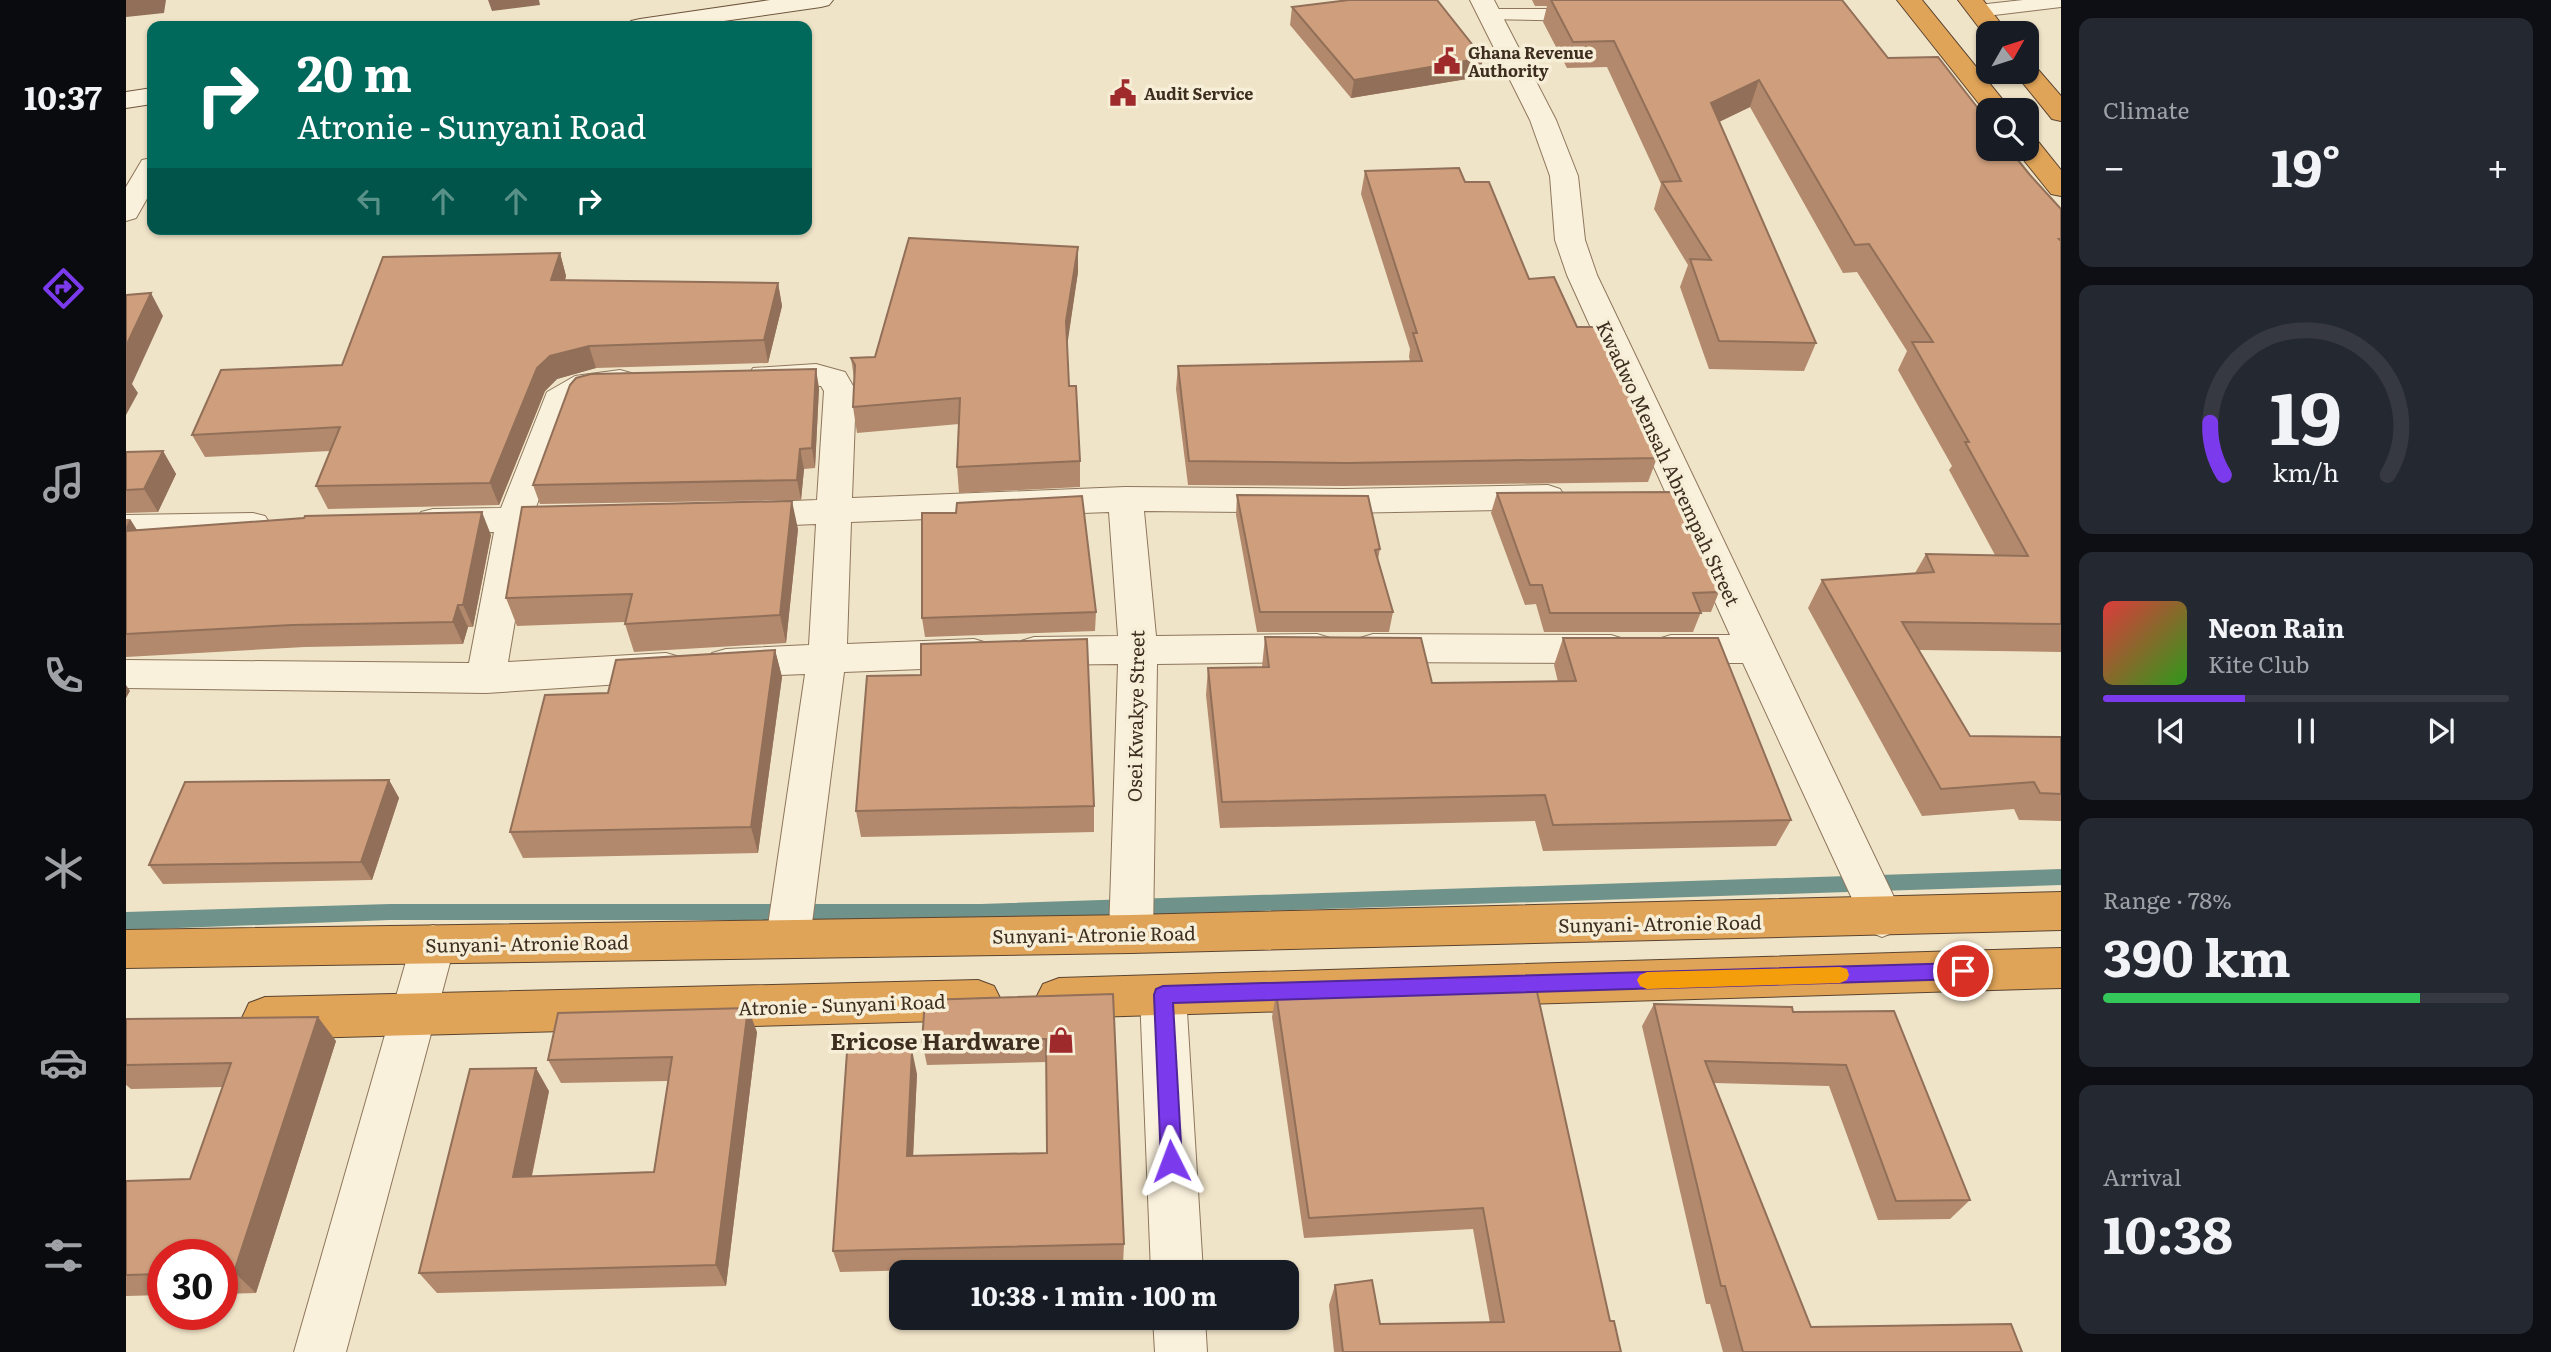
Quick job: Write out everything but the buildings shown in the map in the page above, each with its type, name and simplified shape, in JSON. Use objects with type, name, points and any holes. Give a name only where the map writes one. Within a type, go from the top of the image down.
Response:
[{"type":"highway","points":[[1909,0],[1988,98]]},
{"type":"highway","points":[[1974,5],[1987,21]]},
{"type":"highway","points":[[2037,84],[2061,113]]},
{"type":"highway","points":[[2039,161],[2061,188]]},
{"type":"highway","name":"Sunyani- Atronie Road","points":[[126,949],[1131,934],[1882,918],[2061,911]]},
{"type":"highway","name":"Atronie - Sunyani Road","points":[[222,1018],[414,1016],[2061,968]]},
{"type":"street","points":[[675,21],[821,0]]},
{"type":"street","name":"Kwadwo Mensah Abrempah Street","points":[[1486,7],[1543,120],[1564,176],[1570,240],[1667,495],[1758,649],[1882,918]]},
{"type":"street","points":[[126,100],[147,97]]},
{"type":"street","points":[[126,212],[147,175]]},
{"type":"street","points":[[733,376],[816,374],[834,379],[840,391],[827,657],[788,939]]},
{"type":"street","points":[[486,678],[514,520],[559,399],[570,388],[596,381],[651,379]]},
{"type":"street","points":[[708,516],[1125,499],[1343,501],[1586,496]]},
{"type":"street","name":"Osei Kwakye Street","points":[[1125,499],[1138,648],[1131,934]]},
{"type":"street","points":[[403,522],[611,518]]},
{"type":"street","points":[[126,527],[278,524]]},
{"type":"street","points":[[126,674],[486,678],[827,657],[1138,648],[1758,649]]},
{"type":"street","points":[[320,1352],[433,944]]},
{"type":"street","points":[[1163,995],[1176,1260]]},
{"type":"street","points":[[1180,1330],[1181,1352]]},
{"type":"lane","points":[[1974,5],[2061,1]]},
{"type":"lane","points":[[1486,7],[1600,15]]},
{"type":"waterway","points":[[126,921],[390,912],[981,912],[2061,877]]},
{"type":"slow traffic","points":[[1647,980],[1840,975]]},
{"type":"place","name":"Ghana Revenue Authority","points":[[1447,61]]},
{"type":"place","name":"Audit Service","points":[[1123,93]]},
{"type":"place","name":"Ericose Hardware","points":[[1061,1040]]},
{"type":"route","points":[[1171,1161],[1163,995],[1963,971]]}]
